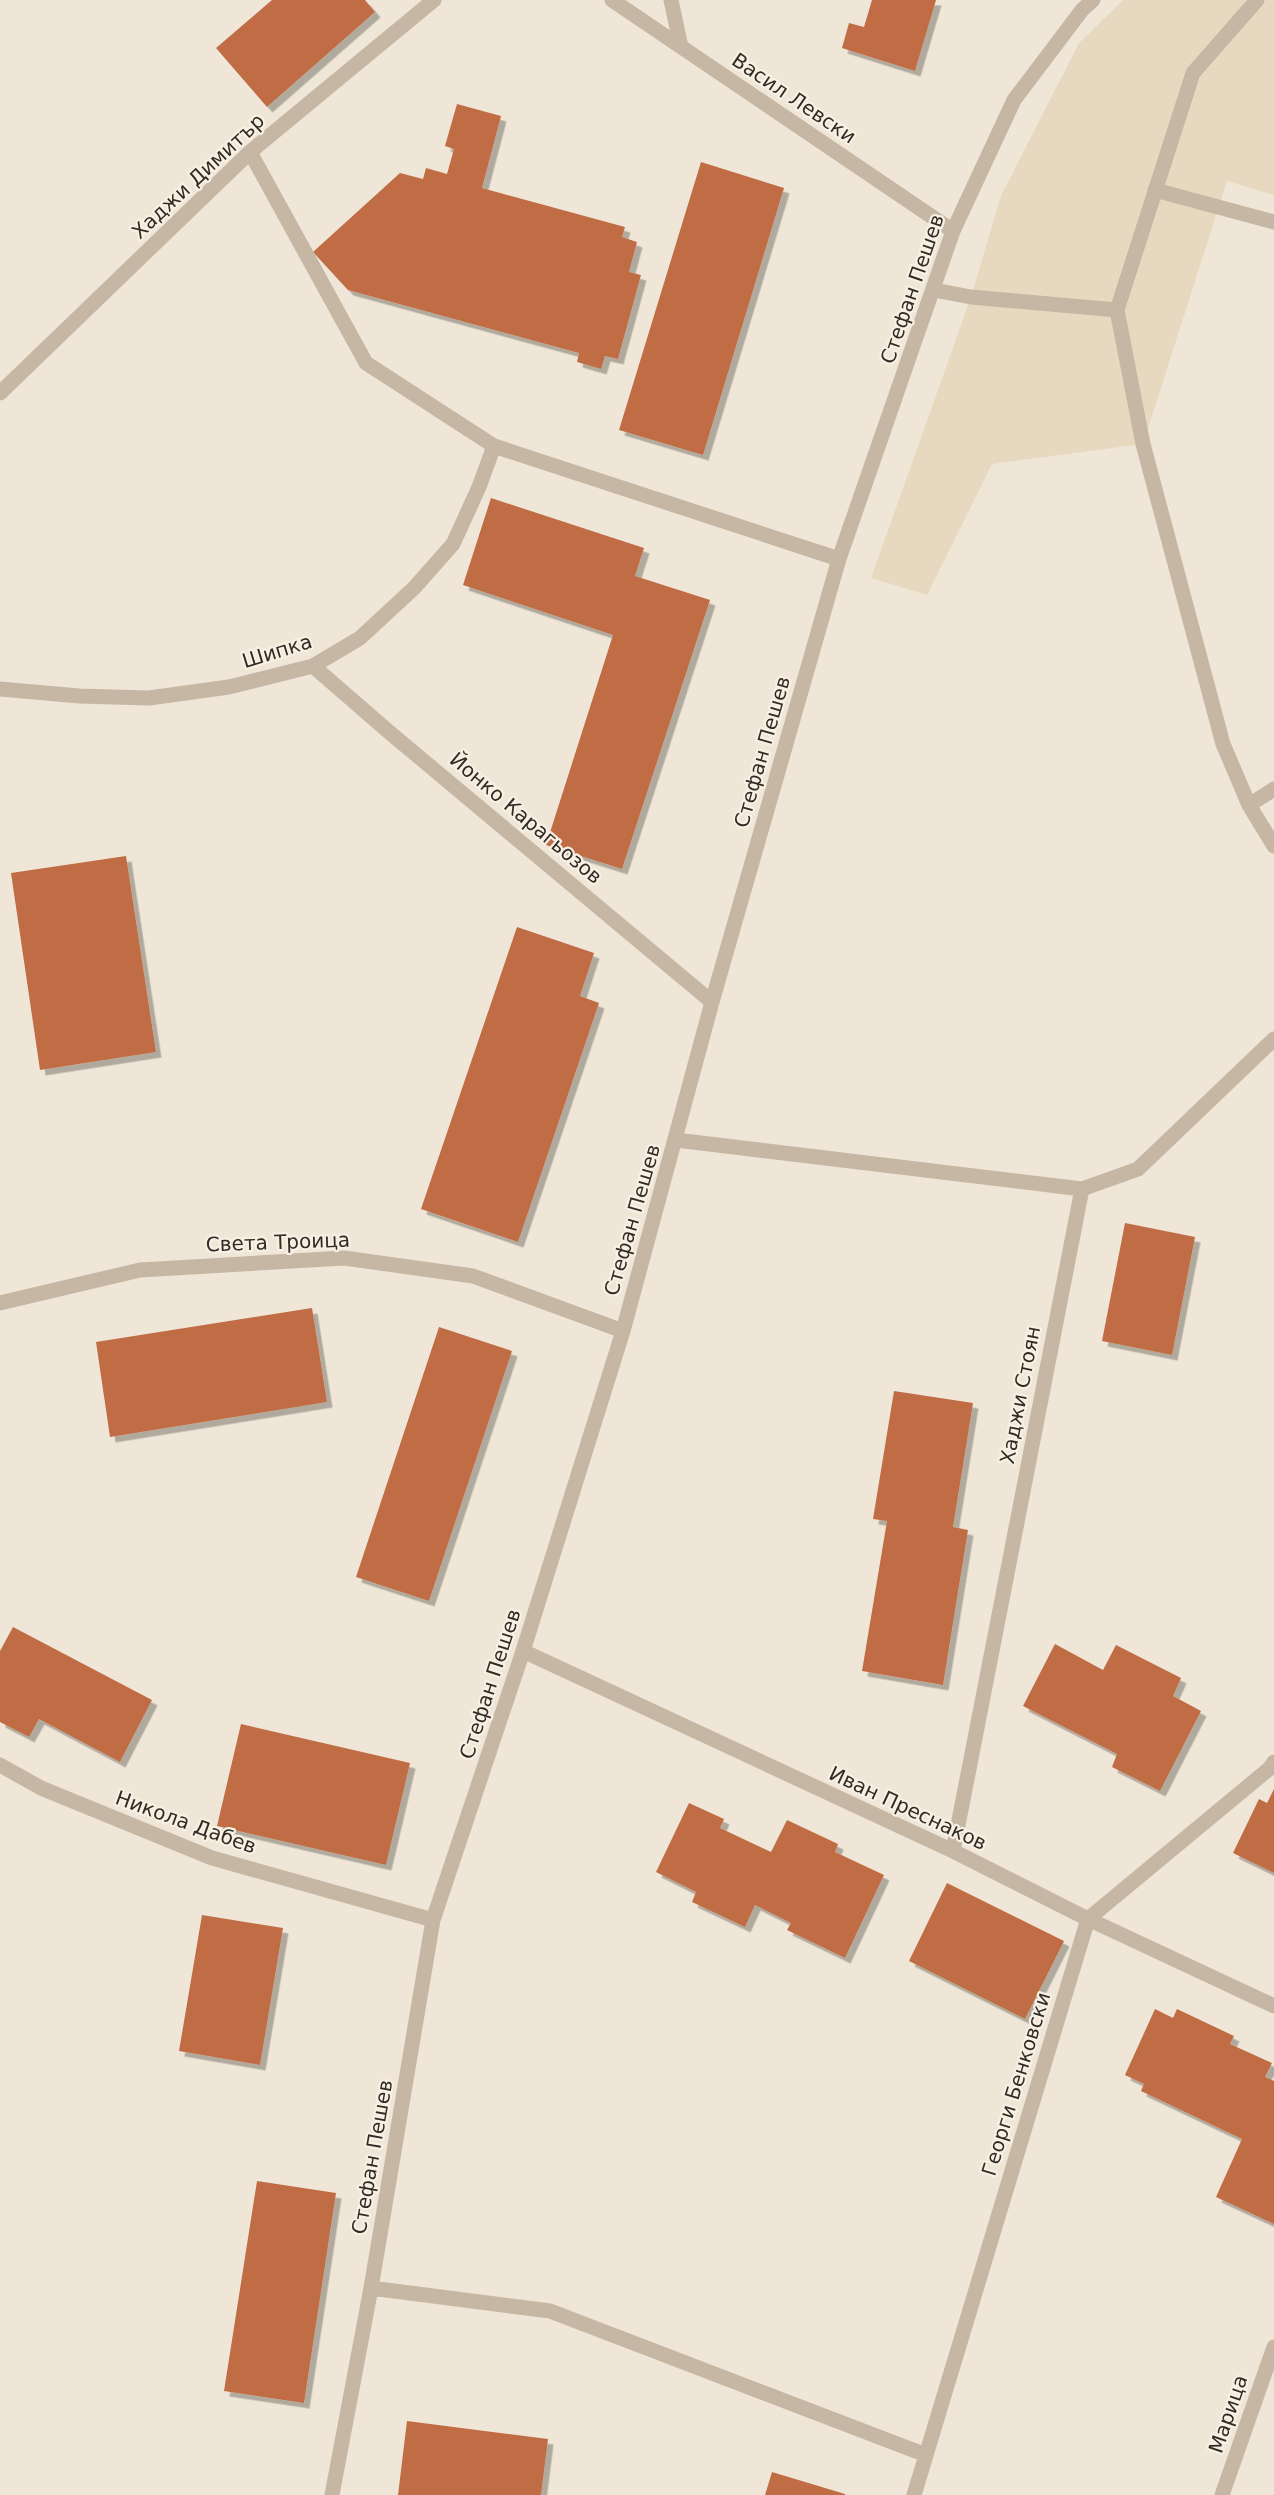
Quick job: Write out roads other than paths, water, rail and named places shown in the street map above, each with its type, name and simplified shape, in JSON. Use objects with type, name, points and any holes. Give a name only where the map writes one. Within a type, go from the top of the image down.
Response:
[{"type":"street","name":"Хаджи Димитър","points":[[0,393],[250,152],[434,0]]},
{"type":"street","name":"Васил Левски","points":[[612,0],[953,231]]},
{"type":"street","points":[[671,0],[681,47]]},
{"type":"street","name":"Стефан Пешев","points":[[332,2495],[371,2288],[433,1920],[523,1651],[623,1331],[712,1002],[839,559],[953,231],[1014,99],[1082,10],[1093,0]]},
{"type":"street","points":[[1257,0],[1193,72],[1117,310],[1146,455],[1223,744],[1249,805],[1274,846]]},
{"type":"street","points":[[250,152],[366,363],[494,446],[839,559]]},
{"type":"street","points":[[1155,190],[1274,222]]},
{"type":"street","points":[[934,290],[970,297],[1117,310]]},
{"type":"street","name":"Шипка","points":[[0,689],[79,696],[149,698],[229,687],[313,666],[360,638],[414,588],[453,544],[494,446]]},
{"type":"street","name":"Йонко Карагьозов","points":[[313,666],[712,1002]]},
{"type":"street","points":[[1249,805],[1274,789]]},
{"type":"street","points":[[676,1140],[1082,1189],[1137,1169],[1274,1039]]},
{"type":"street","name":"Хаджи Стоян","points":[[953,1851],[1082,1189]]},
{"type":"street","name":"Света Троица","points":[[0,1303],[140,1270],[344,1258],[473,1276],[623,1331]]},
{"type":"street","name":"Иван Преснаков","points":[[523,1651],[953,1851],[1088,1919],[1274,2006]]},
{"type":"street","points":[[1088,1919],[1270,1768],[1274,1762]]},
{"type":"street","name":"Никола Дабев","points":[[0,1765],[41,1788],[212,1858],[433,1920]]},
{"type":"street","name":"Георги Бенковски","points":[[914,2495],[1088,1919]]},
{"type":"street","points":[[371,2288],[550,2311],[926,2455]]},
{"type":"street","name":"Марица","points":[[1222,2495],[1273,2352]]}]
